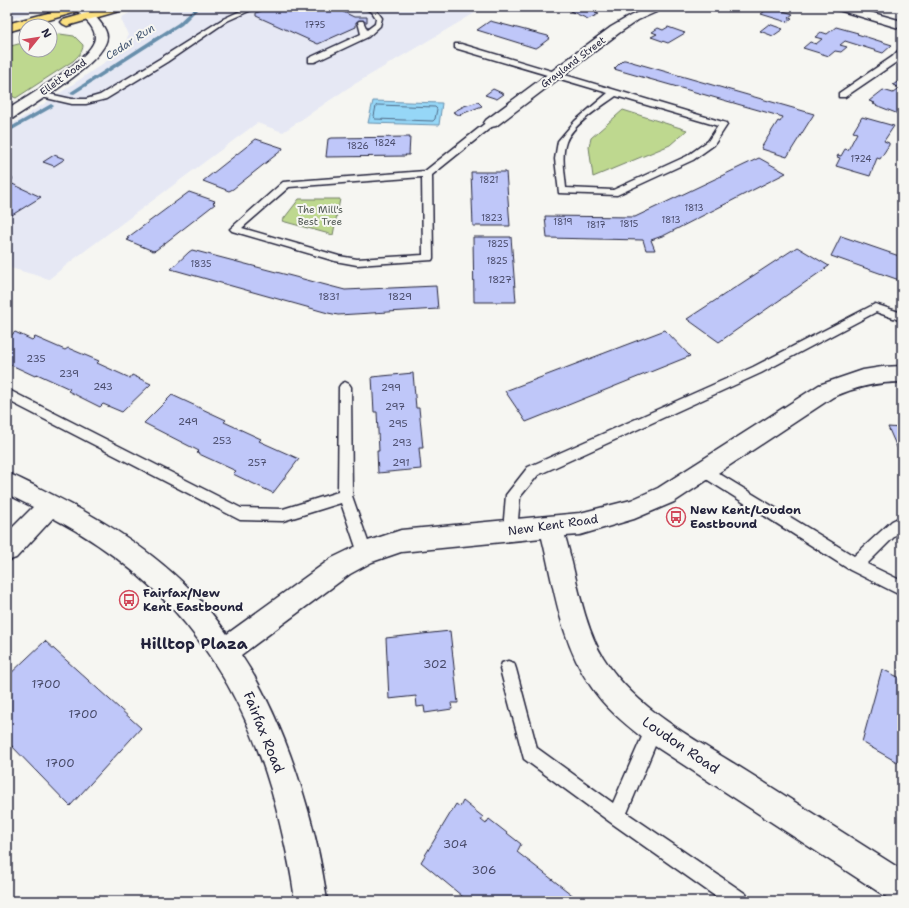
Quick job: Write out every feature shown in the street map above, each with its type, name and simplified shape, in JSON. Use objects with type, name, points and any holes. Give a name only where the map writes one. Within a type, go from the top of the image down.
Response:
[{"type":"main road","points":[[7,28],[83,9],[122,7]]},
{"type":"main road","points":[[58,23],[83,9]]},
{"type":"main road","points":[[7,40],[18,37]]},
{"type":"street","name":"Grayland Street","points":[[491,123],[615,30],[634,18],[659,7]]},
{"type":"street","points":[[839,7],[902,25]]},
{"type":"street","name":"Ellett Road","points":[[7,116],[74,71],[90,58],[97,49],[101,37],[98,29],[83,9]]},
{"type":"street","name":"New Kent Road","points":[[224,652],[341,566],[365,553],[401,541],[580,524],[634,509],[666,495],[826,391],[846,382],[869,376],[902,374]]},
{"type":"street","name":"Fairfax Road","points":[[7,483],[75,518],[115,543],[154,573],[193,613],[224,652],[245,685],[257,708],[273,747],[292,804],[312,901]]},
{"type":"street","points":[[7,550],[50,505]]},
{"type":"street","name":"Loudon Road","points":[[551,527],[578,628],[588,655],[604,681],[624,705],[654,729],[902,889]]},
{"type":"lane","points":[[40,94],[72,103],[80,104],[94,101],[164,60],[225,20],[255,7]]},
{"type":"lane","points":[[312,60],[365,34],[378,25],[379,18],[374,11],[361,8]]},
{"type":"lane","points":[[362,22],[365,34]]},
{"type":"lane","points":[[458,46],[723,125],[711,143],[690,158],[614,193],[562,190],[560,152],[563,140],[576,124],[614,93]]},
{"type":"lane","points":[[842,95],[895,59],[902,52]]},
{"type":"lane","points":[[427,174],[428,258],[358,262],[339,259],[235,229],[286,184],[427,174],[491,123]]},
{"type":"lane","points":[[510,531],[513,496],[533,471],[758,370],[875,308],[902,317]]},
{"type":"lane","points":[[345,387],[345,496],[365,553]]},
{"type":"lane","points":[[7,394],[240,514],[283,515],[345,496]]},
{"type":"lane","points":[[705,471],[855,565],[902,589]]},
{"type":"lane","points":[[855,565],[902,522]]},
{"type":"lane","points":[[508,670],[530,753],[616,816],[739,901]]},
{"type":"lane","points":[[616,816],[654,729]]},
{"type":"shaded area","points":[[7,7],[42,7],[40,10],[7,19]]},
{"type":"shaded area","points":[[150,7],[485,7],[348,88],[283,132],[257,123],[49,279],[7,267],[7,127],[44,104],[114,56],[126,42],[128,35],[121,19],[122,17],[133,11]]},
{"type":"green space","points":[[58,34],[74,36],[83,45],[78,56],[73,61],[16,98],[7,94],[7,47],[18,44],[18,58],[58,58]]},
{"type":"green space","points":[[623,110],[687,130],[670,145],[593,177],[589,147],[591,138]]},
{"type":"green space","name":"The Mill's Best Tree","points":[[299,199],[340,199],[333,235],[282,221]]},
{"type":"water","points":[[373,101],[442,103],[439,125],[368,123]]},
{"type":"building","points":[[271,7],[333,7],[354,17],[367,17],[367,22],[356,22],[356,27],[318,44],[256,16],[256,13]]},
{"type":"building","points":[[579,7],[592,7],[600,11],[595,13],[599,14],[588,19],[570,11]]},
{"type":"building","points":[[770,7],[793,14],[789,17],[792,18],[787,22],[761,14]]},
{"type":"building","points":[[490,21],[548,36],[550,38],[535,48],[477,30]]},
{"type":"building","points":[[769,24],[783,29],[773,36],[760,31]]},
{"type":"building","points":[[668,27],[685,33],[668,43],[651,37],[657,34],[652,32],[658,28],[663,30]]},
{"type":"building","points":[[836,27],[892,45],[883,53],[845,41],[840,45],[847,47],[841,52],[835,51],[829,56],[803,48],[810,42],[816,44],[822,39],[815,37],[821,32],[827,34]]},
{"type":"building","points":[[623,60],[814,114],[787,157],[761,148],[778,121],[780,122],[783,117],[614,69]]},
{"type":"building","points":[[900,80],[902,81],[901,115],[869,101],[883,90],[893,93],[900,88],[893,85]]},
{"type":"building","points":[[493,89],[504,94],[497,99],[485,95]]},
{"type":"building","points":[[478,102],[482,106],[459,115],[453,112],[464,106]]},
{"type":"building","points":[[862,117],[894,126],[884,141],[889,143],[889,145],[880,159],[877,158],[870,176],[836,166],[840,158],[837,157],[838,155],[841,156],[845,149],[848,150],[857,133],[853,132]]},
{"type":"building","points":[[410,137],[409,155],[405,155],[406,156],[326,157],[328,139],[332,138]]},
{"type":"building","points":[[256,139],[283,148],[229,191],[203,181]]},
{"type":"building","points":[[54,155],[65,159],[54,166],[43,162]]},
{"type":"building","points":[[759,158],[786,173],[665,235],[651,240],[655,250],[646,250],[643,240],[547,238],[545,216],[635,217]]},
{"type":"building","points":[[471,172],[506,172],[510,226],[473,226]]},
{"type":"building","points":[[7,176],[13,179],[8,182],[41,197],[12,215],[7,213]]},
{"type":"building","points":[[189,192],[215,201],[213,203],[215,204],[156,250],[153,251],[127,240],[129,239],[127,238]]},
{"type":"building","points":[[841,236],[902,257],[902,281],[831,256]]},
{"type":"building","points":[[473,237],[511,237],[516,302],[474,302]]},
{"type":"building","points":[[797,247],[829,266],[719,342],[687,319]]},
{"type":"building","points":[[192,250],[345,290],[436,286],[438,309],[338,315],[328,313],[171,269]]},
{"type":"building","points":[[665,330],[690,356],[526,422],[505,391]]},
{"type":"building","points":[[15,332],[32,340],[35,337],[65,350],[68,348],[99,361],[97,363],[130,378],[132,375],[151,384],[122,412],[103,404],[100,407],[68,391],[70,389],[37,374],[35,376],[7,363],[7,339]]},
{"type":"building","points":[[413,373],[416,408],[419,408],[423,448],[419,448],[421,469],[378,473],[377,451],[379,451],[377,412],[374,412],[372,377]]},
{"type":"building","points":[[172,395],[226,420],[224,422],[261,439],[259,441],[299,459],[273,493],[233,474],[236,471],[197,453],[199,451],[144,423]]},
{"type":"building","points":[[888,427],[902,428],[902,459]]},
{"type":"building","points":[[450,631],[458,703],[451,703],[452,709],[425,713],[424,706],[417,707],[416,696],[389,699],[386,638]]},
{"type":"building","points":[[45,641],[141,728],[70,806],[7,741],[7,677]]},
{"type":"building","points":[[882,669],[902,679],[902,765],[862,742]]},
{"type":"building","points":[[463,801],[483,817],[481,820],[486,824],[489,819],[521,844],[517,852],[580,901],[468,901],[421,862],[456,804],[460,807]]},
{"type":"waterway","name":"Cedar Run","points":[[72,93],[180,24],[198,7]]},
{"type":"waterway","name":"Cedar Run","points":[[7,131],[51,106]]},
{"type":"place","name":"New Kent/Loudon Eastbound","points":[[676,517]]},
{"type":"place","name":"Fairfax/New Kent Eastbound","points":[[129,600]]},
{"type":"district","name":"Hilltop Plaza","points":[[194,643]]}]
